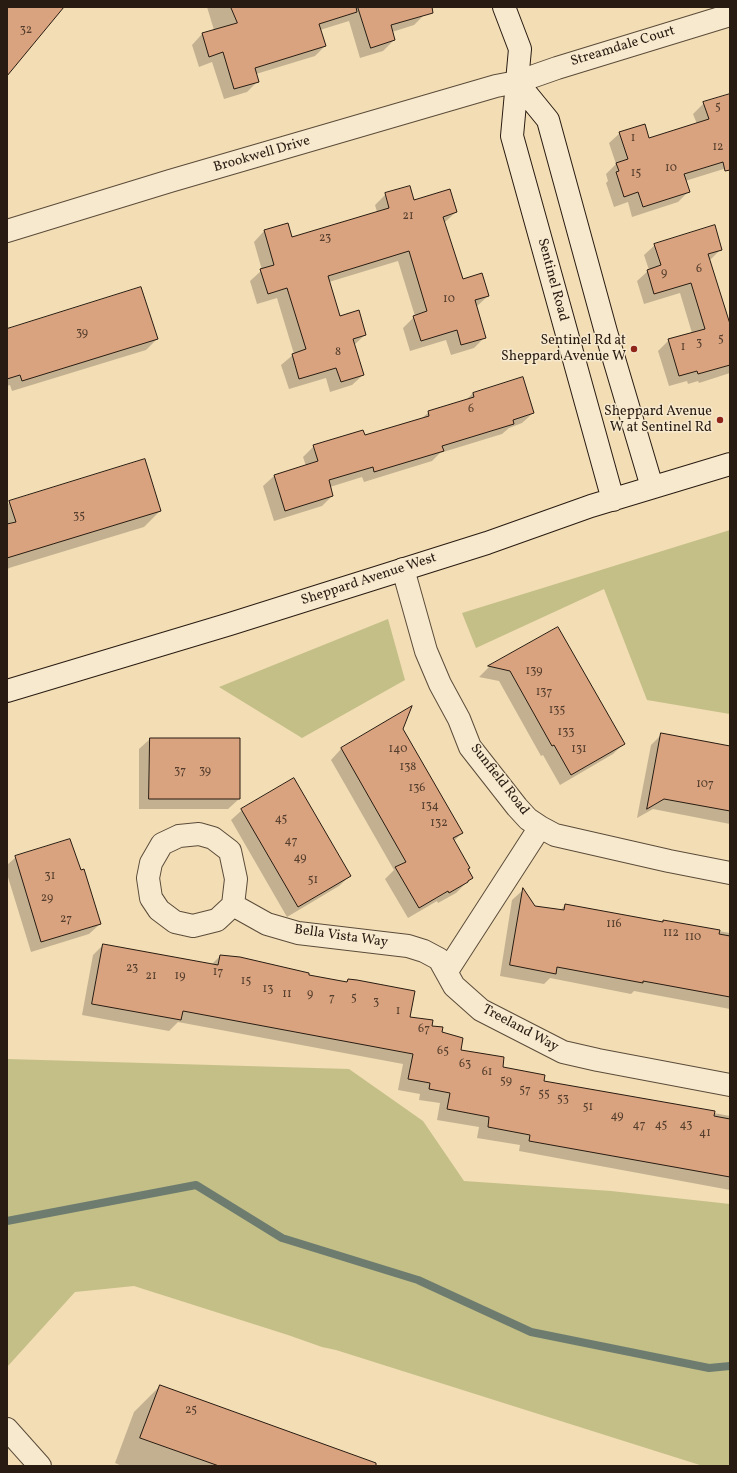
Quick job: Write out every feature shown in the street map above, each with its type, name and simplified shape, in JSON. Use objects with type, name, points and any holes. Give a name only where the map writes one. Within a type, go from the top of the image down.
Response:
[{"type":"street","name":"Sentinel Road","points":[[504,7],[520,49],[512,136],[613,500]]},
{"type":"street","name":"Streamdale Court","points":[[517,82],[557,68],[730,15]]},
{"type":"street","name":"Brookwell Drive","points":[[7,231],[170,181],[480,90],[517,82]]},
{"type":"street","points":[[517,82],[548,120],[606,332],[652,487]]},
{"type":"street","name":"Sheppard Avenue West","points":[[7,691],[230,624],[487,543],[652,487],[730,464]]},
{"type":"street","name":"Sunfield Road","points":[[403,569],[426,651],[440,684],[459,719],[470,747],[528,819],[555,835],[669,861],[730,873]]},
{"type":"street","points":[[447,971],[540,827]]},
{"type":"street","points":[[199,834],[213,838],[230,852],[236,879],[233,905],[216,920],[193,926],[175,922],[159,910],[151,898],[148,878],[151,863],[162,844],[179,836],[199,834]]},
{"type":"street","name":"Bella Vista Way","points":[[233,905],[267,924],[298,933],[408,946],[424,951],[439,959],[447,971]]},
{"type":"street","name":"Treeland Way","points":[[447,971],[454,986],[481,1010],[563,1052],[730,1085]]},
{"type":"street","points":[[7,1428],[40,1466]]},
{"type":"shaded area","points":[[730,530],[730,714],[647,700],[604,589],[476,648],[462,613]]},
{"type":"shaded area","points":[[388,619],[405,680],[302,738],[219,687]]},
{"type":"shaded area","points":[[7,1059],[349,1069],[423,1121],[464,1181],[611,1191],[730,1204],[730,1466],[703,1466],[336,1350],[322,1347],[134,1286],[75,1292],[7,1367]]},
{"type":"building","points":[[7,7],[64,7],[7,76]]},
{"type":"building","points":[[231,7],[356,7],[357,12],[319,24],[326,46],[255,68],[259,82],[234,89],[223,52],[209,57],[202,33],[237,23]]},
{"type":"building","points":[[358,7],[432,7],[433,13],[391,25],[395,40],[371,48]]},
{"type":"building","points":[[730,94],[730,170],[725,171],[723,162],[684,174],[690,192],[643,207],[638,192],[624,197],[616,172],[619,171],[616,163],[628,159],[619,132],[645,124],[649,138],[709,119],[703,102]]},
{"type":"building","points":[[410,186],[414,200],[450,189],[457,212],[443,217],[463,279],[482,273],[489,296],[475,300],[486,338],[461,345],[457,330],[421,341],[413,316],[427,311],[409,251],[328,276],[340,316],[359,310],[366,335],[353,339],[364,375],[341,382],[336,368],[299,379],[292,354],[306,349],[287,288],[268,294],[260,269],[274,265],[264,230],[288,223],[292,237],[389,208],[385,193]]},
{"type":"building","points":[[715,225],[722,250],[708,254],[730,324],[730,365],[698,374],[697,371],[679,376],[668,339],[705,329],[691,283],[654,294],[647,270],[661,265],[654,244]]},
{"type":"building","points":[[141,287],[158,339],[22,381],[20,375],[7,379],[7,329]]},
{"type":"building","points":[[523,377],[534,413],[513,420],[514,424],[442,446],[444,451],[374,472],[373,467],[329,480],[333,496],[285,511],[274,475],[318,461],[313,445],[363,430],[365,435],[429,416],[428,411],[474,397],[473,393]]},
{"type":"building","points":[[145,459],[161,511],[7,558],[7,524],[16,522],[9,501]]},
{"type":"building","points":[[558,627],[625,744],[571,775],[554,745],[552,746],[510,671],[488,666]]},
{"type":"building","points":[[412,706],[403,729],[463,833],[453,838],[470,868],[468,869],[473,878],[449,893],[448,891],[419,908],[395,867],[406,862],[341,748]]},
{"type":"building","points":[[661,733],[730,746],[730,811],[664,799],[647,809]]},
{"type":"building","points":[[150,738],[240,738],[240,799],[149,799]]},
{"type":"building","points":[[294,778],[351,876],[298,907],[241,809]]},
{"type":"building","points":[[70,839],[81,870],[84,869],[101,924],[41,942],[15,856]]},
{"type":"building","points":[[523,888],[535,906],[564,910],[565,904],[663,922],[663,920],[720,930],[719,934],[730,936],[730,997],[557,967],[556,974],[510,965]]},
{"type":"building","points":[[103,944],[218,965],[220,955],[240,957],[309,973],[309,975],[347,982],[348,979],[357,980],[415,991],[410,1017],[433,1020],[432,1026],[443,1027],[442,1032],[463,1038],[461,1050],[504,1057],[503,1067],[545,1075],[544,1081],[715,1111],[714,1116],[730,1119],[730,1177],[529,1141],[530,1135],[488,1127],[489,1117],[447,1109],[450,1093],[429,1089],[430,1083],[408,1079],[413,1054],[183,1011],[181,1020],[92,1004]]},
{"type":"building","points":[[160,1385],[376,1463],[376,1466],[219,1466],[140,1438]]},
{"type":"waterway","points":[[7,1221],[196,1185],[282,1238],[418,1280],[531,1332],[709,1368],[730,1366]]},
{"type":"place","name":"Sentinel Rd at Sheppard Avenue W","points":[[634,349]]},
{"type":"place","name":"Sheppard Avenue W at Sentinel Rd","points":[[720,420]]}]
